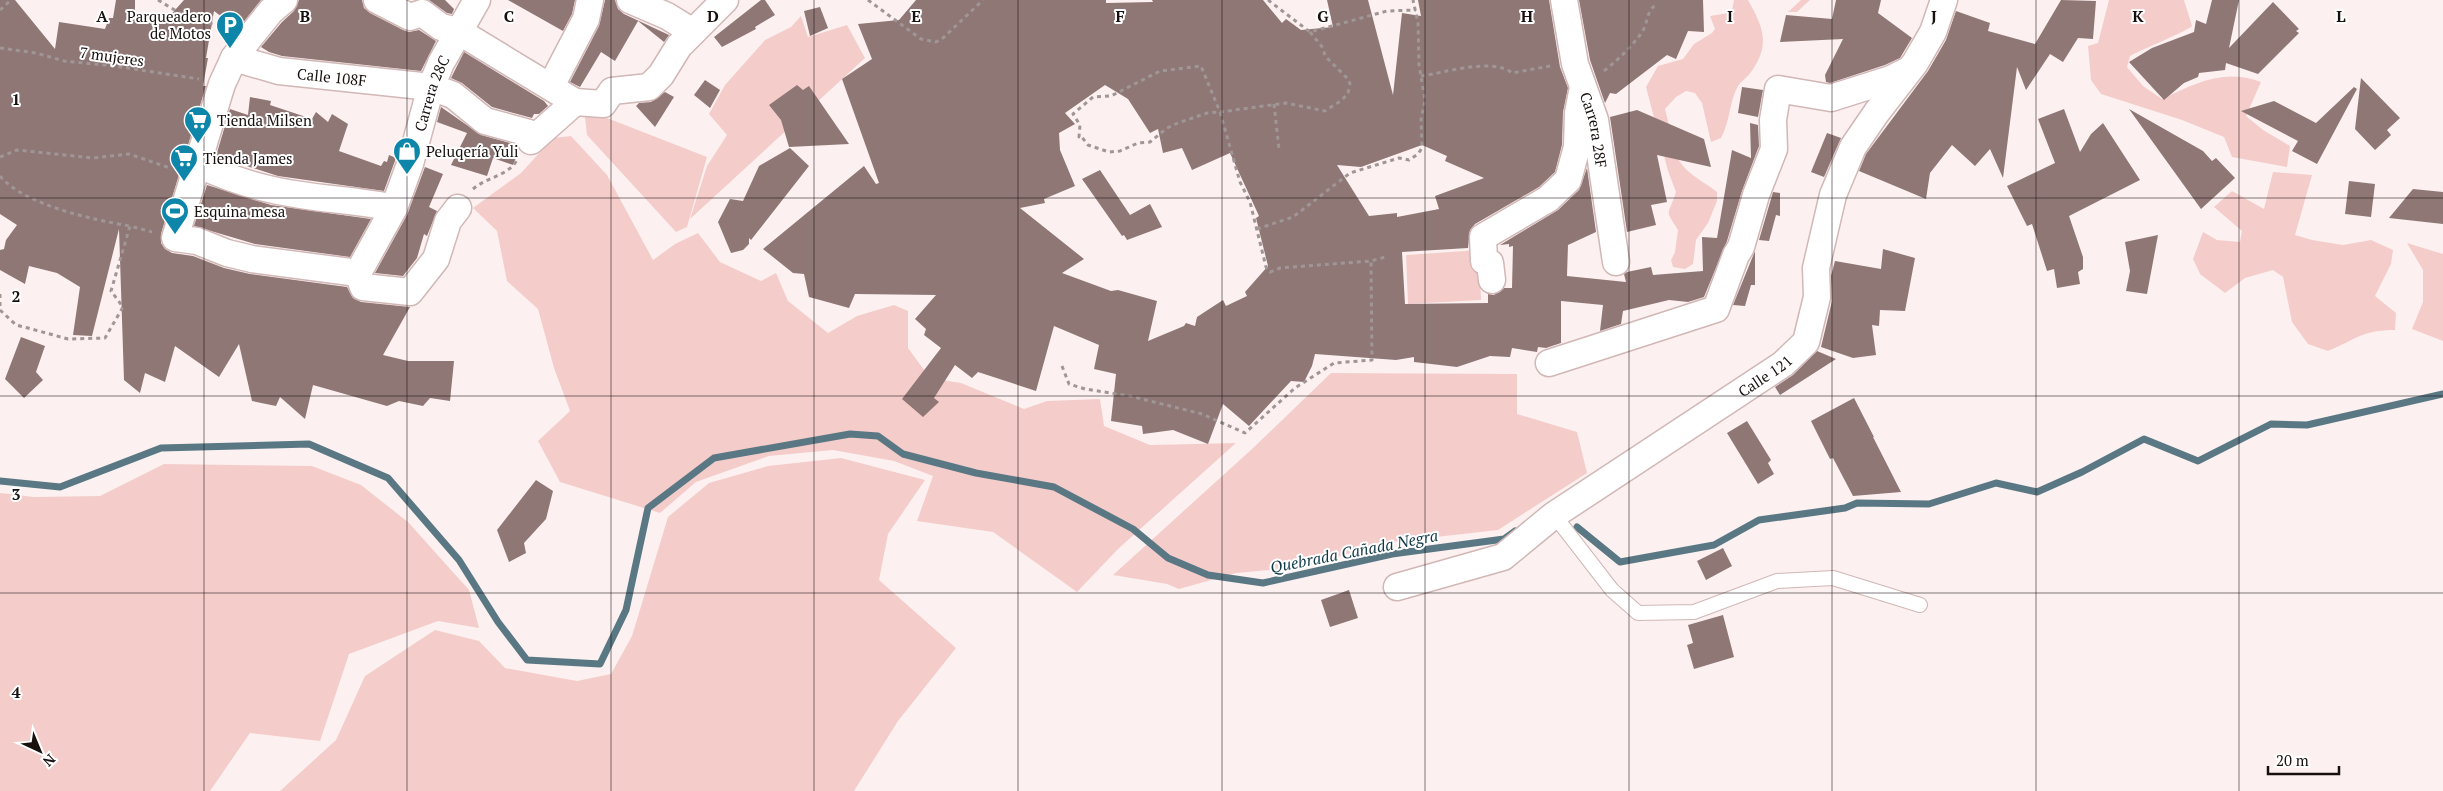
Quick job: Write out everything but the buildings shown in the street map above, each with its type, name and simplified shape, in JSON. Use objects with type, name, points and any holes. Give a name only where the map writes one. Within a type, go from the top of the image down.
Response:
[{"type":"street","points":[[284,0],[250,37],[234,58],[222,84],[175,238],[197,241],[227,253],[252,259],[358,273],[364,287],[410,292],[436,259],[448,221],[458,208]]},
{"type":"street","points":[[377,0],[410,17],[422,13],[441,27],[458,31],[576,102],[603,104],[612,91],[649,87],[661,76],[680,46],[726,0]]},
{"type":"street","name":"Carrera 28C","points":[[358,273],[394,208],[410,164],[431,86],[458,31],[477,0]]},
{"type":"street","points":[[551,86],[586,18],[590,0]]},
{"type":"street","points":[[630,0],[667,16],[693,32]]},
{"type":"street","name":"Carrera 28F","points":[[1564,0],[1575,60],[1595,120],[1616,262]]},
{"type":"street","name":"Calle 121","points":[[1397,586],[1503,558],[1554,515],[1783,364],[1806,342],[1816,297],[1816,268],[1833,196],[1853,147],[1910,69],[1933,32],[1944,0]]},
{"type":"street","name":"Calle 108F","points":[[234,58],[279,71],[431,86],[453,95],[485,121],[529,133],[531,141]]},
{"type":"street","points":[[1549,363],[1716,309],[1736,255],[1742,246],[1756,195],[1774,149],[1773,120],[1778,88],[1832,98],[1891,79],[1910,69]]},
{"type":"street","points":[[1492,280],[1490,262],[1484,261],[1483,237],[1548,199],[1568,180],[1577,147],[1578,114],[1583,86]]},
{"type":"street","points":[[531,141],[576,102]]},
{"type":"street","points":[[196,171],[301,195],[355,200],[394,208]]},
{"type":"lane","points":[[1554,515],[1612,590],[1638,614],[1694,612],[1777,581],[1833,578],[1920,605]]},
{"type":"path","points":[[0,10],[11,0]]},
{"type":"path","points":[[158,0],[183,15],[250,37]]},
{"type":"path","points":[[868,0],[905,29],[929,42],[943,38],[983,0]]},
{"type":"path","points":[[1268,0],[1310,32],[1323,48],[1325,56],[1348,79],[1350,84],[1348,93],[1332,108],[1325,111],[1286,104],[1274,104],[1254,106],[1235,112],[1220,112],[1207,113],[1167,128],[1150,142],[1138,143],[1120,151],[1109,152],[1088,145],[1081,136],[1079,138],[1080,125],[1073,114],[1093,97],[1111,96],[1160,71],[1201,66],[1220,112],[1238,175],[1250,202],[1266,267],[1270,272],[1280,268],[1371,261],[1385,257]]},
{"type":"path","points":[[1256,229],[1293,217],[1350,173],[1399,158],[1409,160],[1418,154],[1422,148],[1422,119],[1425,100],[1421,76],[1416,10],[1413,0]]},
{"type":"path","points":[[1583,86],[1630,50],[1640,36],[1650,9],[1657,4]]},
{"type":"path","points":[[1310,32],[1388,11],[1416,10]]},
{"type":"path","name":"7 mujeres","points":[[0,48],[36,53],[64,61],[114,66],[222,84]]},
{"type":"path","points":[[1421,76],[1473,67],[1507,68],[1512,72],[1575,60]]},
{"type":"path","points":[[1274,104],[1279,149]]},
{"type":"path","points":[[458,208],[464,197],[476,186],[514,166],[531,141]]},
{"type":"path","points":[[0,157],[18,150],[93,158],[129,154],[196,171]]},
{"type":"path","points":[[0,176],[13,188],[54,207],[95,220],[130,226],[175,238]]},
{"type":"path","points":[[0,294],[0,310],[16,325],[68,339],[106,338],[123,307],[111,291],[130,226]]},
{"type":"path","points":[[1062,366],[1069,384],[1085,389],[1130,396],[1202,414],[1245,433],[1295,388],[1334,362],[1372,360],[1371,261]]},
{"type":"shaded area","points":[[1734,0],[1748,0],[1761,27],[1763,44],[1761,53],[1750,74],[1739,84],[1735,92],[1721,138],[1711,142],[1702,103],[1695,93],[1686,91],[1676,97],[1665,109],[1677,157],[1690,173],[1717,192],[1717,201],[1708,223],[1696,240],[1693,264],[1685,269],[1673,267],[1671,260],[1675,252],[1678,230],[1669,212],[1676,192],[1668,171],[1646,87],[1658,66],[1683,59],[1694,44],[1712,33],[1715,29],[1710,16],[1728,13],[1732,10]]},
{"type":"shaded area","points":[[1801,0],[1810,0],[1797,12],[1788,12]]},
{"type":"shaded area","points":[[2109,0],[2184,0],[2192,26],[2130,56],[2127,67],[2143,86],[2162,99],[2210,79],[2235,76],[2261,82],[2246,116],[2263,130],[2290,146],[2287,167],[2232,157],[2224,137],[2182,120],[2101,94],[2091,80],[2088,46],[2098,43]]},
{"type":"shaded area","points":[[801,16],[808,37],[847,25],[865,58],[690,219],[707,166],[727,135],[709,114],[725,85],[765,40],[791,27]]},
{"type":"shaded area","points":[[584,109],[707,157],[687,227],[676,232],[587,135]]},
{"type":"shaded area","points":[[571,136],[607,175],[653,260],[675,244],[698,233],[720,262],[761,281],[776,273],[788,301],[828,333],[857,316],[894,305],[908,311],[908,348],[930,378],[961,383],[1024,409],[1047,401],[1100,399],[1104,426],[1150,445],[1236,443],[1118,549],[1077,592],[993,532],[917,521],[933,476],[894,461],[833,450],[769,456],[696,482],[660,513],[560,482],[538,441],[570,411],[554,368],[538,309],[507,281],[497,231],[473,208],[521,173],[553,138]]},
{"type":"shaded area","points":[[2273,172],[2312,175],[2295,235],[2343,245],[2371,240],[2393,250],[2391,264],[2375,296],[2396,313],[2395,330],[2367,333],[2328,351],[2308,344],[2292,322],[2283,277],[2273,270],[2245,278],[2225,293],[2200,274],[2193,259],[2203,232],[2217,240],[2240,242],[2242,231],[2214,207],[2232,191],[2264,209]]},
{"type":"shaded area","points":[[2407,243],[2443,254],[2443,341],[2412,329],[2423,302],[2423,270]]},
{"type":"shaded area","points":[[1479,250],[1481,300],[1408,304],[1406,255]]},
{"type":"shaded area","points":[[1331,373],[1517,374],[1517,414],[1577,432],[1587,473],[1498,530],[1383,543],[1305,567],[1236,573],[1179,589],[1167,584],[1113,575],[1252,449]]},
{"type":"shaded area","points":[[841,458],[925,480],[888,534],[879,580],[956,648],[898,721],[854,791],[280,791],[336,740],[365,676],[435,630],[479,641],[505,668],[577,681],[611,674],[632,636],[668,517],[709,483],[768,466]]},
{"type":"shaded area","points":[[164,464],[312,466],[361,485],[408,522],[469,590],[479,628],[438,621],[349,654],[320,741],[250,733],[210,791],[0,791],[0,493],[34,497],[100,496]]},
{"type":"waterway","name":"Quebrada Cañada Negra","points":[[1577,527],[1620,562],[1714,545],[1759,520],[1845,508],[1857,503],[1929,504],[1996,483],[2037,492],[2082,472],[2144,439],[2198,461],[2271,424],[2307,425],[2443,394]]},
{"type":"waterway","name":"Quebrada Cañada Negra","points":[[0,481],[60,487],[161,448],[309,444],[388,478],[459,560],[498,622],[527,660],[600,664],[626,610],[648,508],[714,458],[850,434],[878,436],[903,454],[976,473],[1054,487],[1133,529],[1168,558],[1208,575],[1263,583],[1392,554],[1504,539],[1515,531]]},
{"type":"place","name":"Parqueadero de Motos","points":[[230,49]]},
{"type":"place","name":"Tienda Milsen","points":[[198,144]]},
{"type":"place","name":"Peluqería Yuli","points":[[407,175]]},
{"type":"place","name":"Tienda James","points":[[184,182]]},
{"type":"place","name":"Esquina mesa","points":[[175,235]]}]
